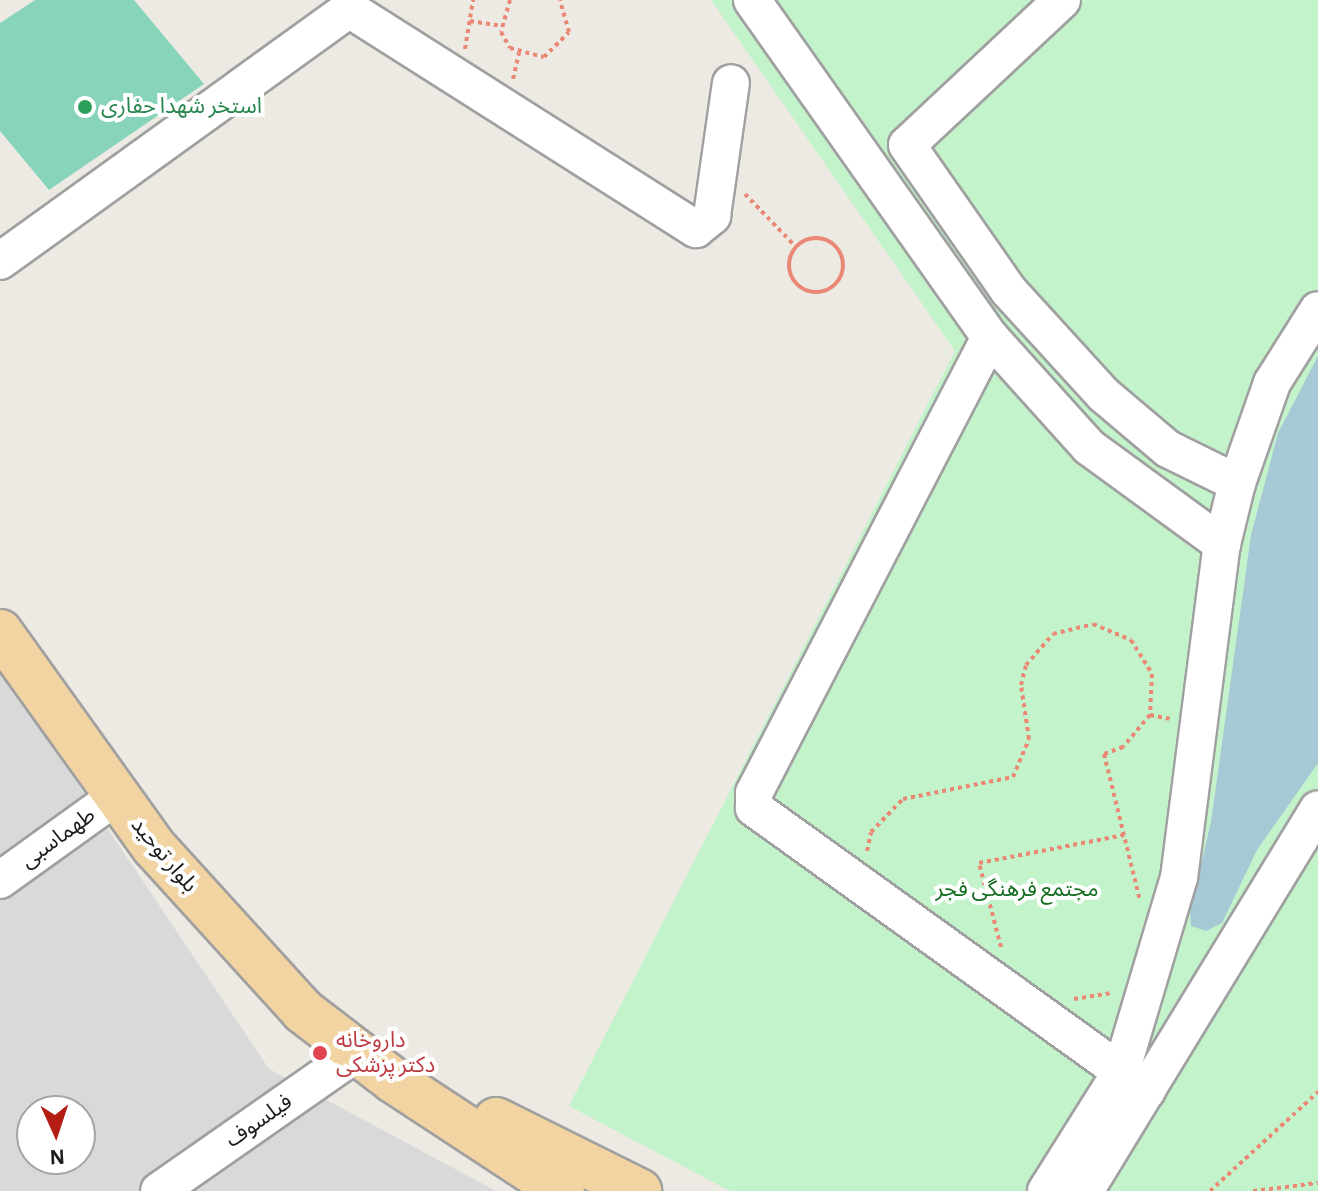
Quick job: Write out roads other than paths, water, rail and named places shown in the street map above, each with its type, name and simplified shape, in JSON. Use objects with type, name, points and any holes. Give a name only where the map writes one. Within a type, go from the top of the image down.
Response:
[{"type":"main road","name":"بلوار توحید","points":[[0,632],[117,796],[303,1011],[562,1191]]},
{"type":"main road","name":"بلوار توحید","points":[[358,1052],[639,1191]]},
{"type":"street","points":[[752,0],[990,337],[1089,447],[1222,544]]},
{"type":"street","points":[[1062,0],[907,145],[1008,290],[1104,395],[1168,449],[1237,483]]},
{"type":"street","points":[[0,261],[349,9],[696,229],[712,216],[731,83]]},
{"type":"street","points":[[1085,1191],[1134,1081],[1146,987],[1179,878],[1222,544],[1237,483],[1272,383],[1318,310]]},
{"type":"street","points":[[990,337],[754,793],[764,821],[1134,1081]]},
{"type":"street","name":"طهماسبی","points":[[0,880],[117,796]]},
{"type":"street","points":[[1046,1191],[1134,1081],[1318,810]]},
{"type":"street","name":"فیلسوف","points":[[159,1191],[358,1052]]},
{"type":"water","points":[[1318,356],[1318,763],[1257,850],[1222,923],[1206,931],[1191,926],[1190,911],[1211,822],[1251,535],[1278,433]]},
{"type":"place","name":"استخر شهدا حفاری","points":[[85,107]]},
{"type":"place","name":"داروخانه دکتر پزشکی","points":[[320,1053]]},
{"type":"park label","name":"مجتمع فرهنگی فجر","points":[[1017,890]]}]
